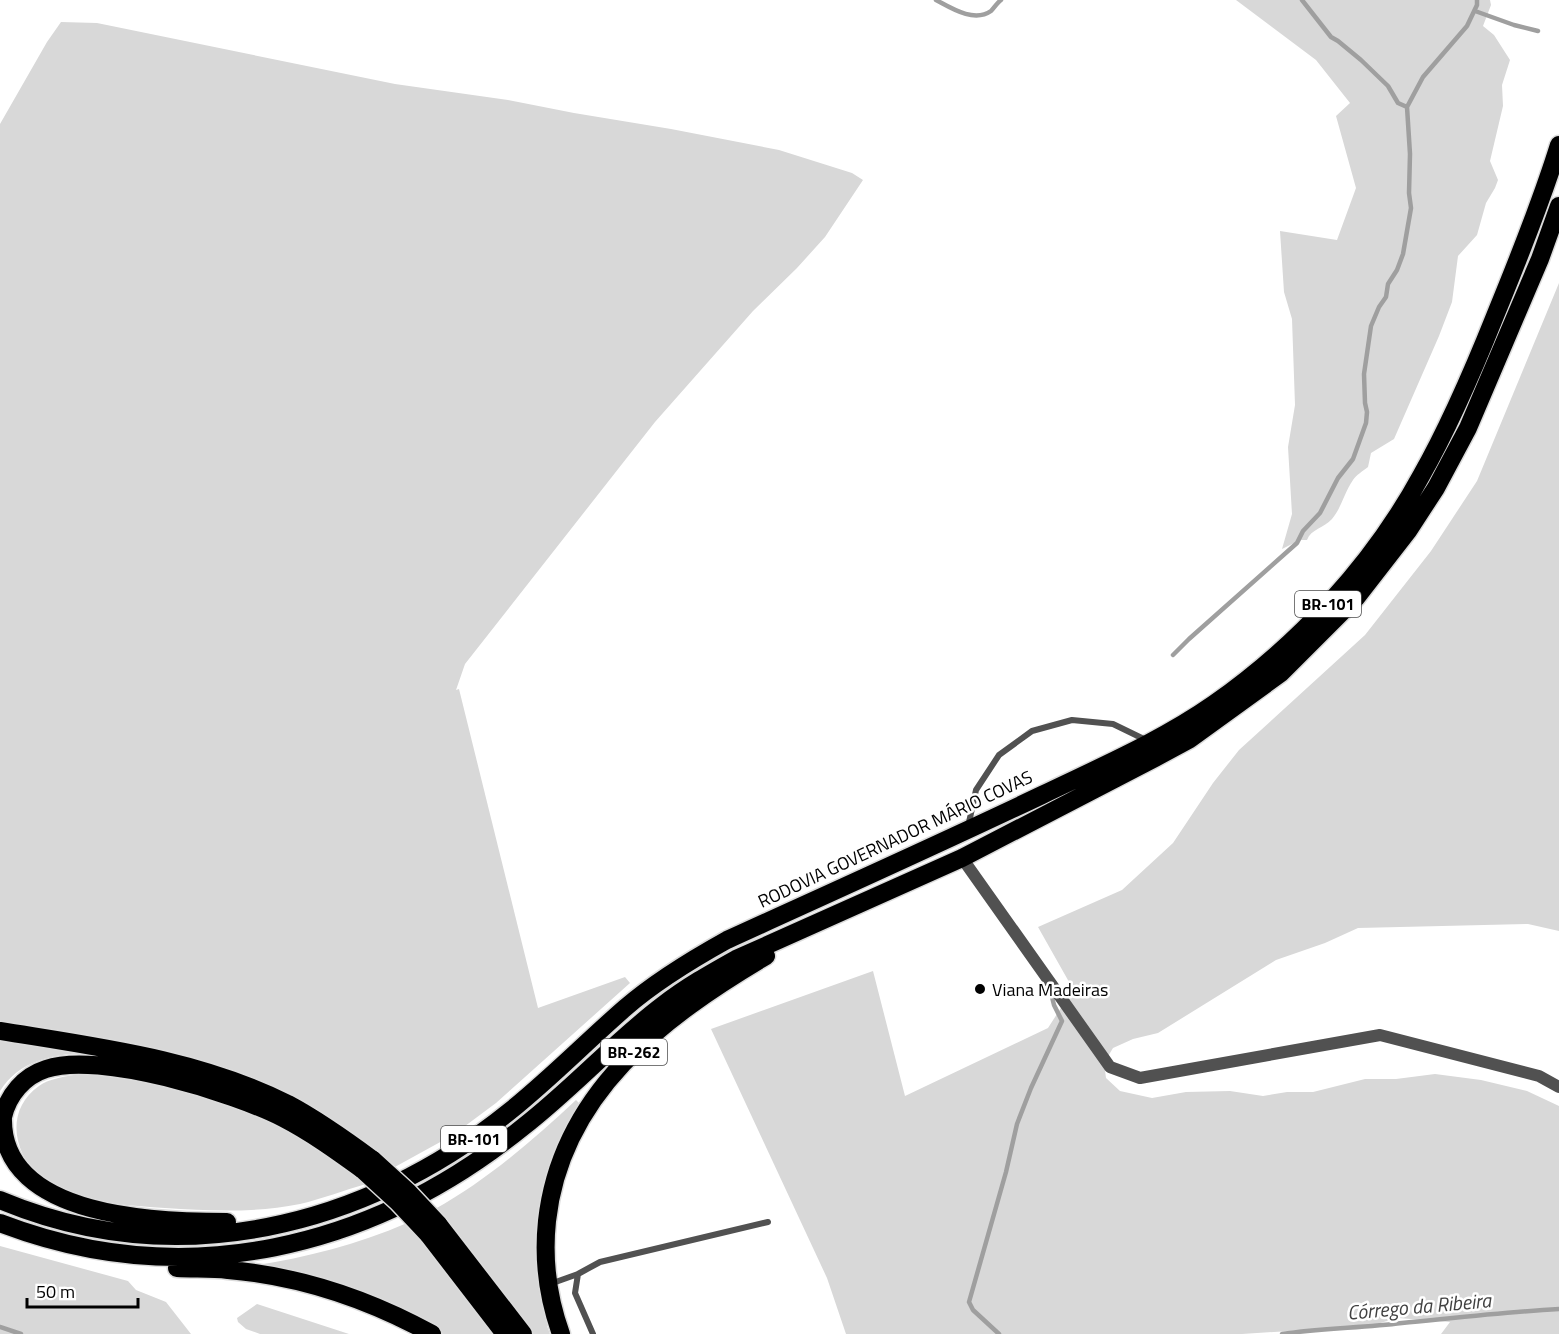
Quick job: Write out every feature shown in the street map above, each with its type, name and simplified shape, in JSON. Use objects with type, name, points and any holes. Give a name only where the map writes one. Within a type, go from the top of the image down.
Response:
[{"type":"highway","name":"RODOVIA GOVERNADOR MÁRIO COVAS","points":[[0,1200],[47,1217],[96,1228],[171,1235],[221,1233],[272,1227],[342,1207],[407,1179],[466,1144],[537,1089],[626,1007],[699,955],[1151,742],[1214,704],[1243,683],[1310,625],[1370,556],[1421,478],[1471,375],[1521,253],[1559,145]]},
{"type":"highway","name":"BR-101","points":[[0,1223],[53,1240],[93,1249],[144,1255],[223,1254],[301,1242],[390,1211],[444,1184],[494,1150],[551,1105],[640,1023],[685,989],[736,959],[962,858],[1190,739],[1281,673],[1356,598],[1408,531],[1436,488],[1468,428],[1540,259],[1559,206]]},
{"type":"highway","name":"BR-262","points":[[561,1334],[549,1285],[547,1227],[552,1188],[557,1168],[574,1130],[593,1099],[613,1074],[651,1036],[704,995],[786,944],[894,888]]},
{"type":"highway","points":[[0,1031],[141,1055],[240,1083],[310,1116],[368,1165]]},
{"type":"highway","points":[[342,1207],[270,1220],[229,1222],[178,1221],[89,1210],[59,1201],[35,1190],[17,1175],[5,1155],[1,1133],[5,1110],[17,1089],[30,1077],[47,1069],[71,1065],[106,1066],[150,1073],[249,1103],[303,1129],[368,1165],[408,1192],[505,1334]]},
{"type":"highway","points":[[433,1229],[523,1334]]},
{"type":"highway","points":[[53,1240],[95,1255],[130,1263],[230,1270],[315,1285],[377,1306],[432,1334]]},
{"type":"street","points":[[962,858],[1110,1067],[1140,1078],[1380,1035],[1539,1076],[1559,1087]]},
{"type":"lane","points":[[967,830],[976,790],[999,755],[1032,731],[1072,720],[1113,724],[1151,742]]},
{"type":"lane","points":[[549,1285],[578,1274],[600,1262],[768,1222]]},
{"type":"lane","points":[[578,1274],[575,1293],[593,1334]]},
{"type":"shaded area","points":[[1236,0],[1490,0],[1491,5],[1483,26],[1494,35],[1510,60],[1502,85],[1503,106],[1490,161],[1498,180],[1486,203],[1477,235],[1458,256],[1452,302],[1394,439],[1371,453],[1368,467],[1353,480],[1332,519],[1311,533],[1307,540],[1300,540],[1282,549],[1292,514],[1288,447],[1295,405],[1292,319],[1284,292],[1280,231],[1337,240],[1356,188],[1336,116],[1350,103],[1316,60]]},
{"type":"shaded area","points":[[61,22],[97,23],[395,84],[508,100],[779,150],[852,173],[863,180],[825,237],[753,311],[655,422],[465,664],[456,690],[459,689],[538,1008],[625,977],[630,983],[496,1103],[453,1135],[393,1168],[229,1070],[166,1051],[0,1024],[0,124]]},
{"type":"shaded area","points":[[1559,283],[1559,931],[1528,924],[1358,928],[1325,943],[1276,960],[1158,1033],[1133,1039],[1113,1048],[1104,1063],[1106,1078],[1120,1091],[1152,1098],[1186,1092],[1230,1091],[1263,1096],[1287,1092],[1313,1092],[1365,1079],[1396,1079],[1435,1074],[1481,1080],[1527,1091],[1559,1106],[1559,1334],[1441,1334],[1450,1322],[1398,1318],[1369,1326],[1242,1334],[846,1334],[827,1278],[711,1029],[873,971],[905,1096],[1048,1028],[1073,989],[1038,927],[1122,890],[1173,843],[1213,783],[1239,750],[1365,635],[1431,551],[1477,481]]},
{"type":"shaded area","points":[[0,1039],[86,1053],[61,1055],[37,1061],[17,1073],[0,1091]]},
{"type":"shaded area","points":[[74,1075],[94,1075],[157,1083],[208,1096],[286,1128],[337,1159],[366,1184],[300,1204],[249,1210],[199,1210],[129,1205],[93,1200],[71,1193],[46,1181],[30,1166],[18,1143],[16,1130],[21,1106],[28,1095],[47,1082]]},
{"type":"shaded area","points":[[576,1100],[581,1105],[552,1165],[551,1323],[547,1326],[550,1334],[532,1334],[435,1209],[472,1186],[508,1159]]},
{"type":"shaded area","points":[[407,1223],[496,1334],[443,1334],[427,1325],[250,1266],[330,1250]]},
{"type":"shaded area","points":[[0,1246],[128,1281],[136,1290],[166,1302],[191,1334],[0,1334]]},
{"type":"shaded area","points":[[257,1304],[349,1334],[260,1334],[246,1329],[237,1318]]},
{"type":"waterway","points":[[936,0],[970,15],[991,11],[1001,0]]},
{"type":"waterway","points":[[1302,0],[1331,37],[1361,60],[1388,86],[1398,103],[1407,107]]},
{"type":"waterway","points":[[1173,655],[1297,543],[1303,531],[1320,513],[1338,478],[1353,459],[1366,423],[1364,374],[1371,326],[1386,297],[1388,284],[1403,254],[1411,208],[1407,107],[1423,77],[1467,26],[1477,0]]},
{"type":"waterway","points":[[1475,11],[1538,31]]},
{"type":"waterway","points":[[999,1334],[973,1310],[969,1302],[1006,1172],[1017,1124],[1062,1021],[1051,993]]},
{"type":"waterway","name":"Córrego da Ribeira","points":[[1282,1334],[1559,1309]]},
{"type":"waterway","name":"Córrego da Ribeira","points":[[0,1327],[21,1334]]},
{"type":"place","name":"Viana Madeiras","points":[[980,989]]}]
